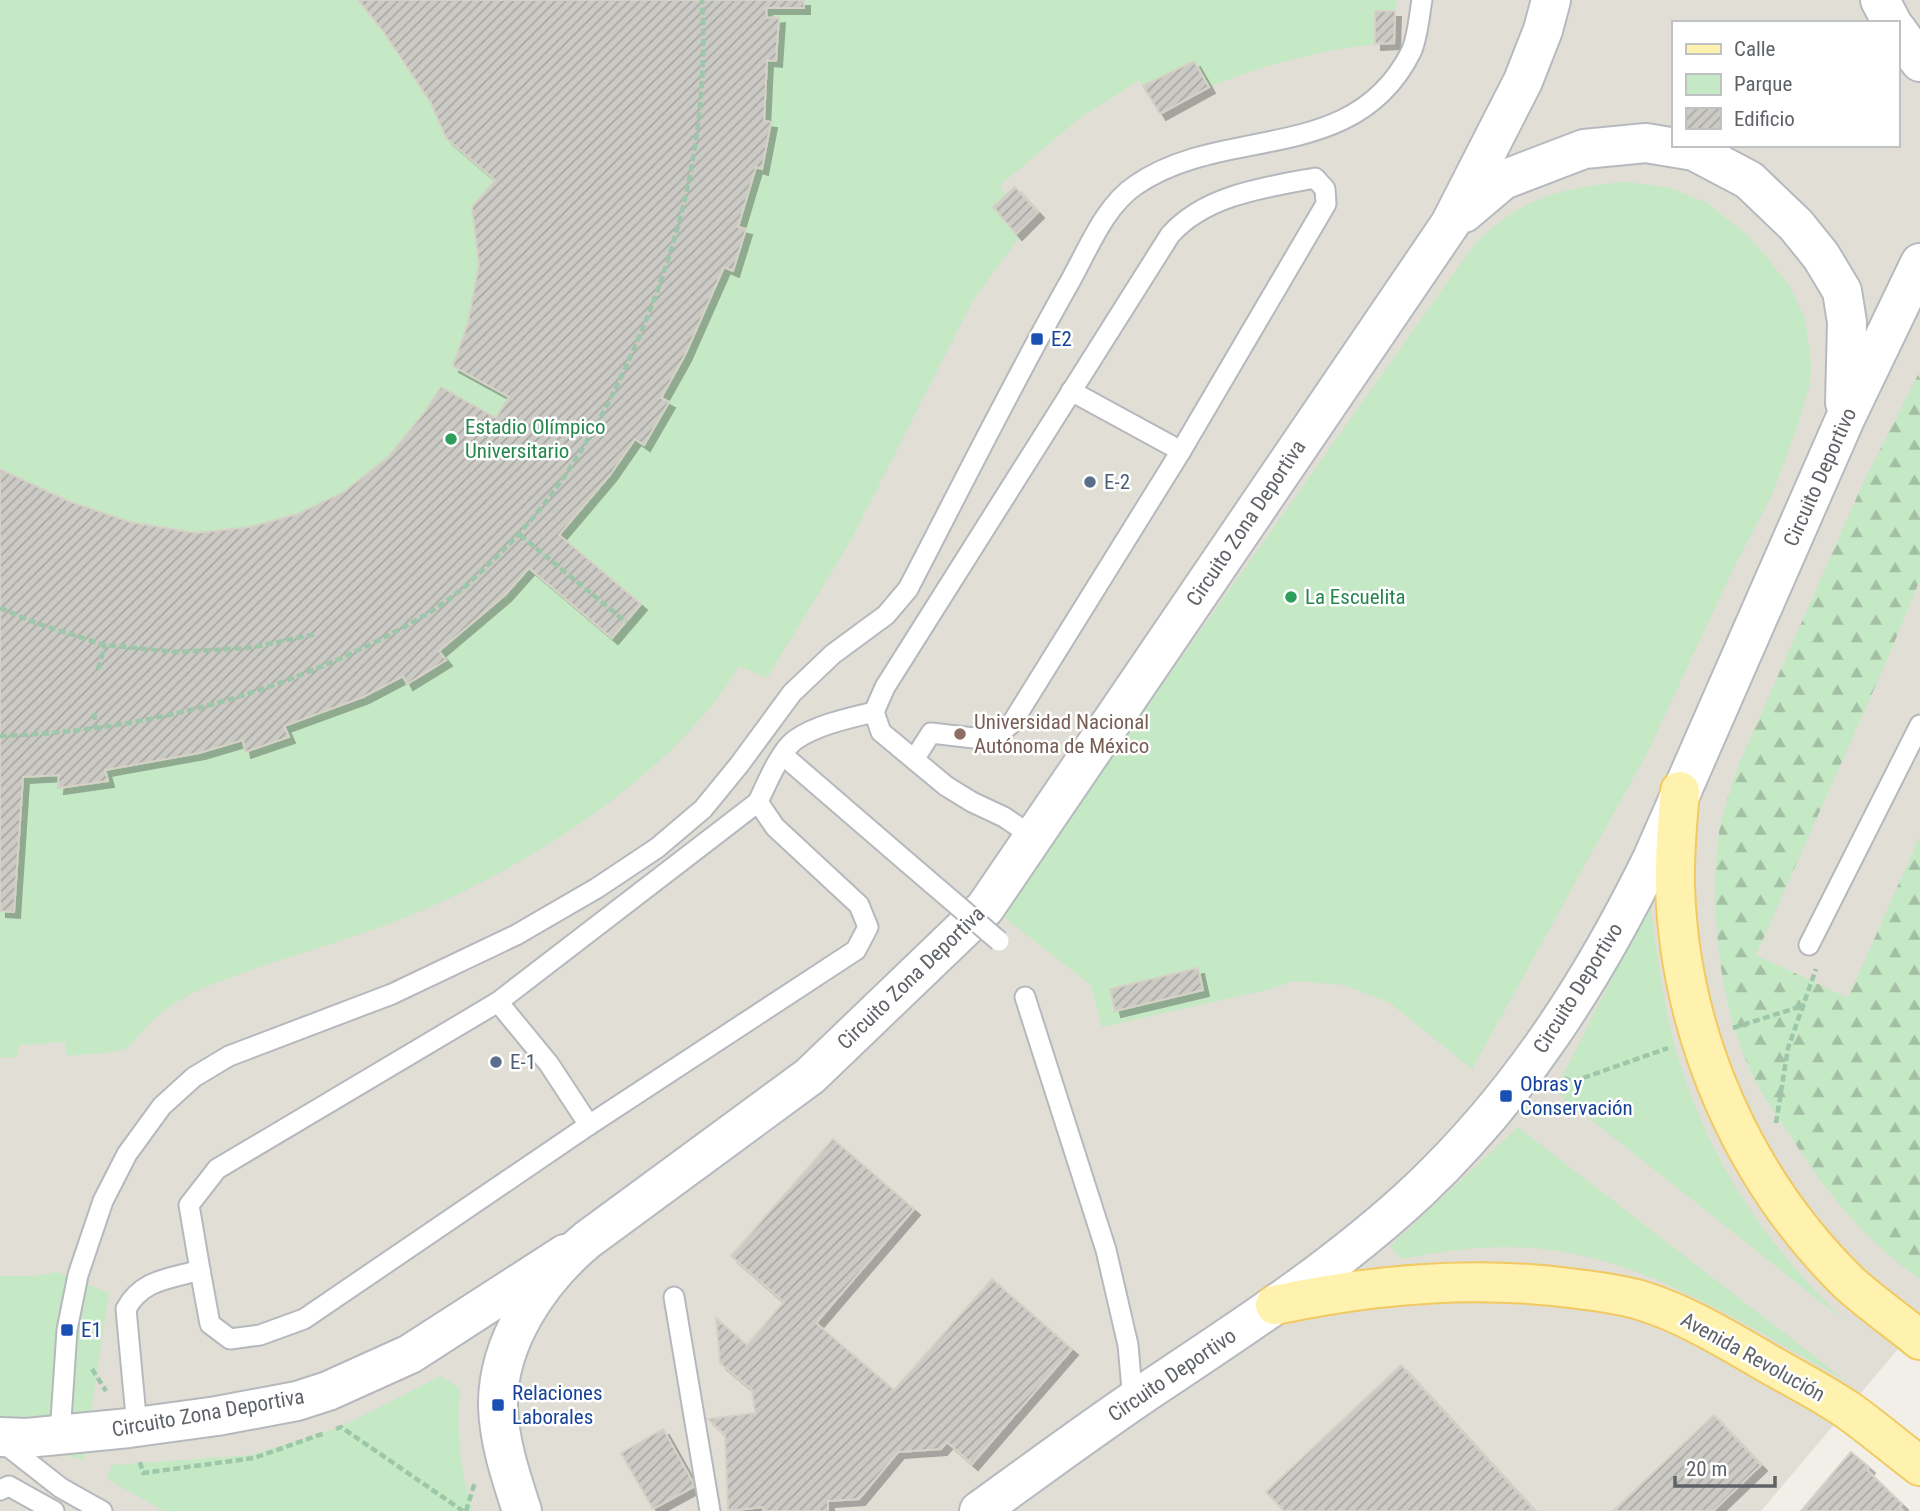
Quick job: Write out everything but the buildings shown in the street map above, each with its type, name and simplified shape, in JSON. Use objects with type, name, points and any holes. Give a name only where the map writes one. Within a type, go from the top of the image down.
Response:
[{"type":"main road","points":[[1680,791],[1675,887],[1684,970],[1700,1037],[1732,1120],[1772,1189],[1816,1247],[1851,1284],[1920,1339]]},
{"type":"main road","name":"Avenida Revolución","points":[[1275,1306],[1329,1293],[1385,1285],[1468,1281],[1551,1286],[1642,1301],[1718,1334],[1847,1410],[1920,1466]]},
{"type":"street","name":"Circuito Zona Deportiva","points":[[0,1439],[136,1427],[217,1416],[283,1404],[328,1391],[410,1353],[587,1240],[810,1076],[985,908],[1450,224],[1523,81],[1543,30],[1551,0]]},
{"type":"street","points":[[1880,0],[1891,21]]},
{"type":"street","points":[[1899,32],[1920,62]]},
{"type":"street","points":[[1450,224],[1503,180],[1584,149],[1646,143],[1694,151],[1749,180],[1796,225],[1821,256],[1842,291],[1847,322],[1845,419]]},
{"type":"street","name":"Circuito Deportivo","points":[[979,1511],[1133,1401],[1275,1306],[1375,1229],[1421,1188],[1506,1096],[1593,971],[1648,867],[1845,419],[1920,262]]},
{"type":"street","points":[[522,1511],[505,1456],[498,1405],[508,1352],[518,1326],[547,1279],[587,1240]]},
{"type":"lane","points":[[60,1435],[67,1330],[78,1275],[103,1202],[127,1154],[162,1106],[194,1077],[229,1056],[392,994],[516,935],[597,888],[657,848],[703,808],[739,765],[792,693],[833,654],[886,615],[908,589],[1038,339],[1108,213],[1133,186],[1164,167],[1191,158],[1322,129],[1366,108],[1393,79],[1412,50],[1422,0]]},
{"type":"lane","points":[[1899,30],[1920,36]]},
{"type":"lane","points":[[915,758],[931,733],[974,738],[999,734],[1012,723],[1181,451],[1326,204],[1325,189],[1315,178],[1262,188],[1196,212],[1170,234],[884,687],[874,712],[881,732],[946,786],[972,803],[1004,817],[1032,836]]},
{"type":"lane","points":[[1071,390],[1181,451]]},
{"type":"lane","points":[[758,802],[775,827],[859,905],[868,927],[856,950],[589,1125],[304,1319],[260,1335],[230,1339],[210,1324],[189,1205],[217,1169],[498,1002],[758,802],[771,773],[794,741],[836,722],[874,712]]},
{"type":"lane","points":[[1809,945],[1920,725]]},
{"type":"lane","points":[[784,756],[999,941]]},
{"type":"lane","points":[[1025,998],[1107,1250],[1128,1345],[1133,1401]]},
{"type":"lane","points":[[498,1002],[549,1064],[589,1125]]},
{"type":"lane","points":[[136,1427],[126,1309],[132,1297],[146,1285],[200,1270]]},
{"type":"lane","points":[[674,1297],[710,1511]]},
{"type":"lane","points":[[0,1439],[61,1488],[102,1511]]},
{"type":"lane","points":[[0,1490],[9,1486],[54,1511]]},
{"type":"path","points":[[0,736],[96,729],[206,708],[326,665],[391,635],[458,593],[520,535],[571,470],[611,401],[649,317],[675,244],[696,144],[702,85],[702,0]]},
{"type":"path","points":[[520,535],[626,622]]},
{"type":"path","points":[[0,608],[104,645],[177,652],[249,648],[316,634]]},
{"type":"path","points":[[98,669],[104,645]]},
{"type":"path","points":[[94,713],[96,729]]},
{"type":"path","points":[[1776,1127],[1788,1048],[1817,968],[1809,945]]},
{"type":"path","points":[[143,1472],[254,1458],[341,1427],[463,1511]]},
{"type":"shaded area","name":"Universidad Nacional Autónoma de México","points":[[0,0],[1920,0],[1920,1323],[1761,1511],[0,1511]]},
{"type":"green space","name":"Estadio Olímpico Universitario","points":[[0,0],[1397,0],[1395,11],[1375,12],[1375,44],[1291,60],[1209,87],[1194,61],[1143,86],[1140,80],[1082,116],[999,186],[1006,195],[994,208],[1019,238],[973,300],[851,540],[767,678],[739,666],[711,706],[637,781],[547,845],[454,896],[385,925],[205,987],[174,1003],[125,1049],[67,1056],[65,1042],[19,1045],[17,1058],[0,1057]]},
{"type":"green space","points":[[1627,182],[1670,188],[1707,203],[1746,234],[1790,287],[1805,319],[1811,362],[1810,384],[1771,497],[1737,561],[1647,753],[1472,1069],[1390,1003],[1344,985],[1293,981],[1271,989],[1102,1027],[1091,985],[1000,914],[1473,246],[1507,216],[1542,198],[1582,187]]},
{"type":"green space","points":[[1920,371],[1920,579],[1756,955],[1848,998],[1920,836],[1920,1279],[1883,1250],[1836,1200],[1808,1163],[1759,1088],[1743,1054],[1726,995],[1720,963],[1715,899],[1719,830],[1739,764],[1864,481]]},
{"type":"green space","points":[[1650,903],[1662,987],[1676,1050],[1711,1142],[1748,1207],[1770,1237],[1793,1266],[1846,1322],[1555,1091]]},
{"type":"green space","points":[[1518,1127],[1846,1381],[1740,1321],[1667,1284],[1591,1258],[1551,1250],[1494,1247],[1439,1252],[1402,1259],[1390,1246]]},
{"type":"green space","points":[[57,1272],[109,1293],[84,1460],[0,1438],[0,1276],[34,1276]]},
{"type":"green space","points":[[440,1376],[460,1388],[460,1450],[473,1511],[164,1511],[107,1479],[112,1465],[252,1455],[341,1427]]},
{"type":"place","name":"E2","points":[[1037,339]]},
{"type":"place","name":"Estadio Olímpico Universitario","points":[[451,439]]},
{"type":"place","name":"E-2","points":[[1090,482]]},
{"type":"place","name":"La Escuelita","points":[[1291,597]]},
{"type":"place","name":"Universidad Nacional Autónoma de México","points":[[960,734]]},
{"type":"place","name":"E-1","points":[[496,1062]]},
{"type":"place","name":"Obras y Conservación","points":[[1506,1096]]},
{"type":"place","name":"E1","points":[[67,1330]]},
{"type":"place","name":"Relaciones Laborales","points":[[498,1405]]}]
